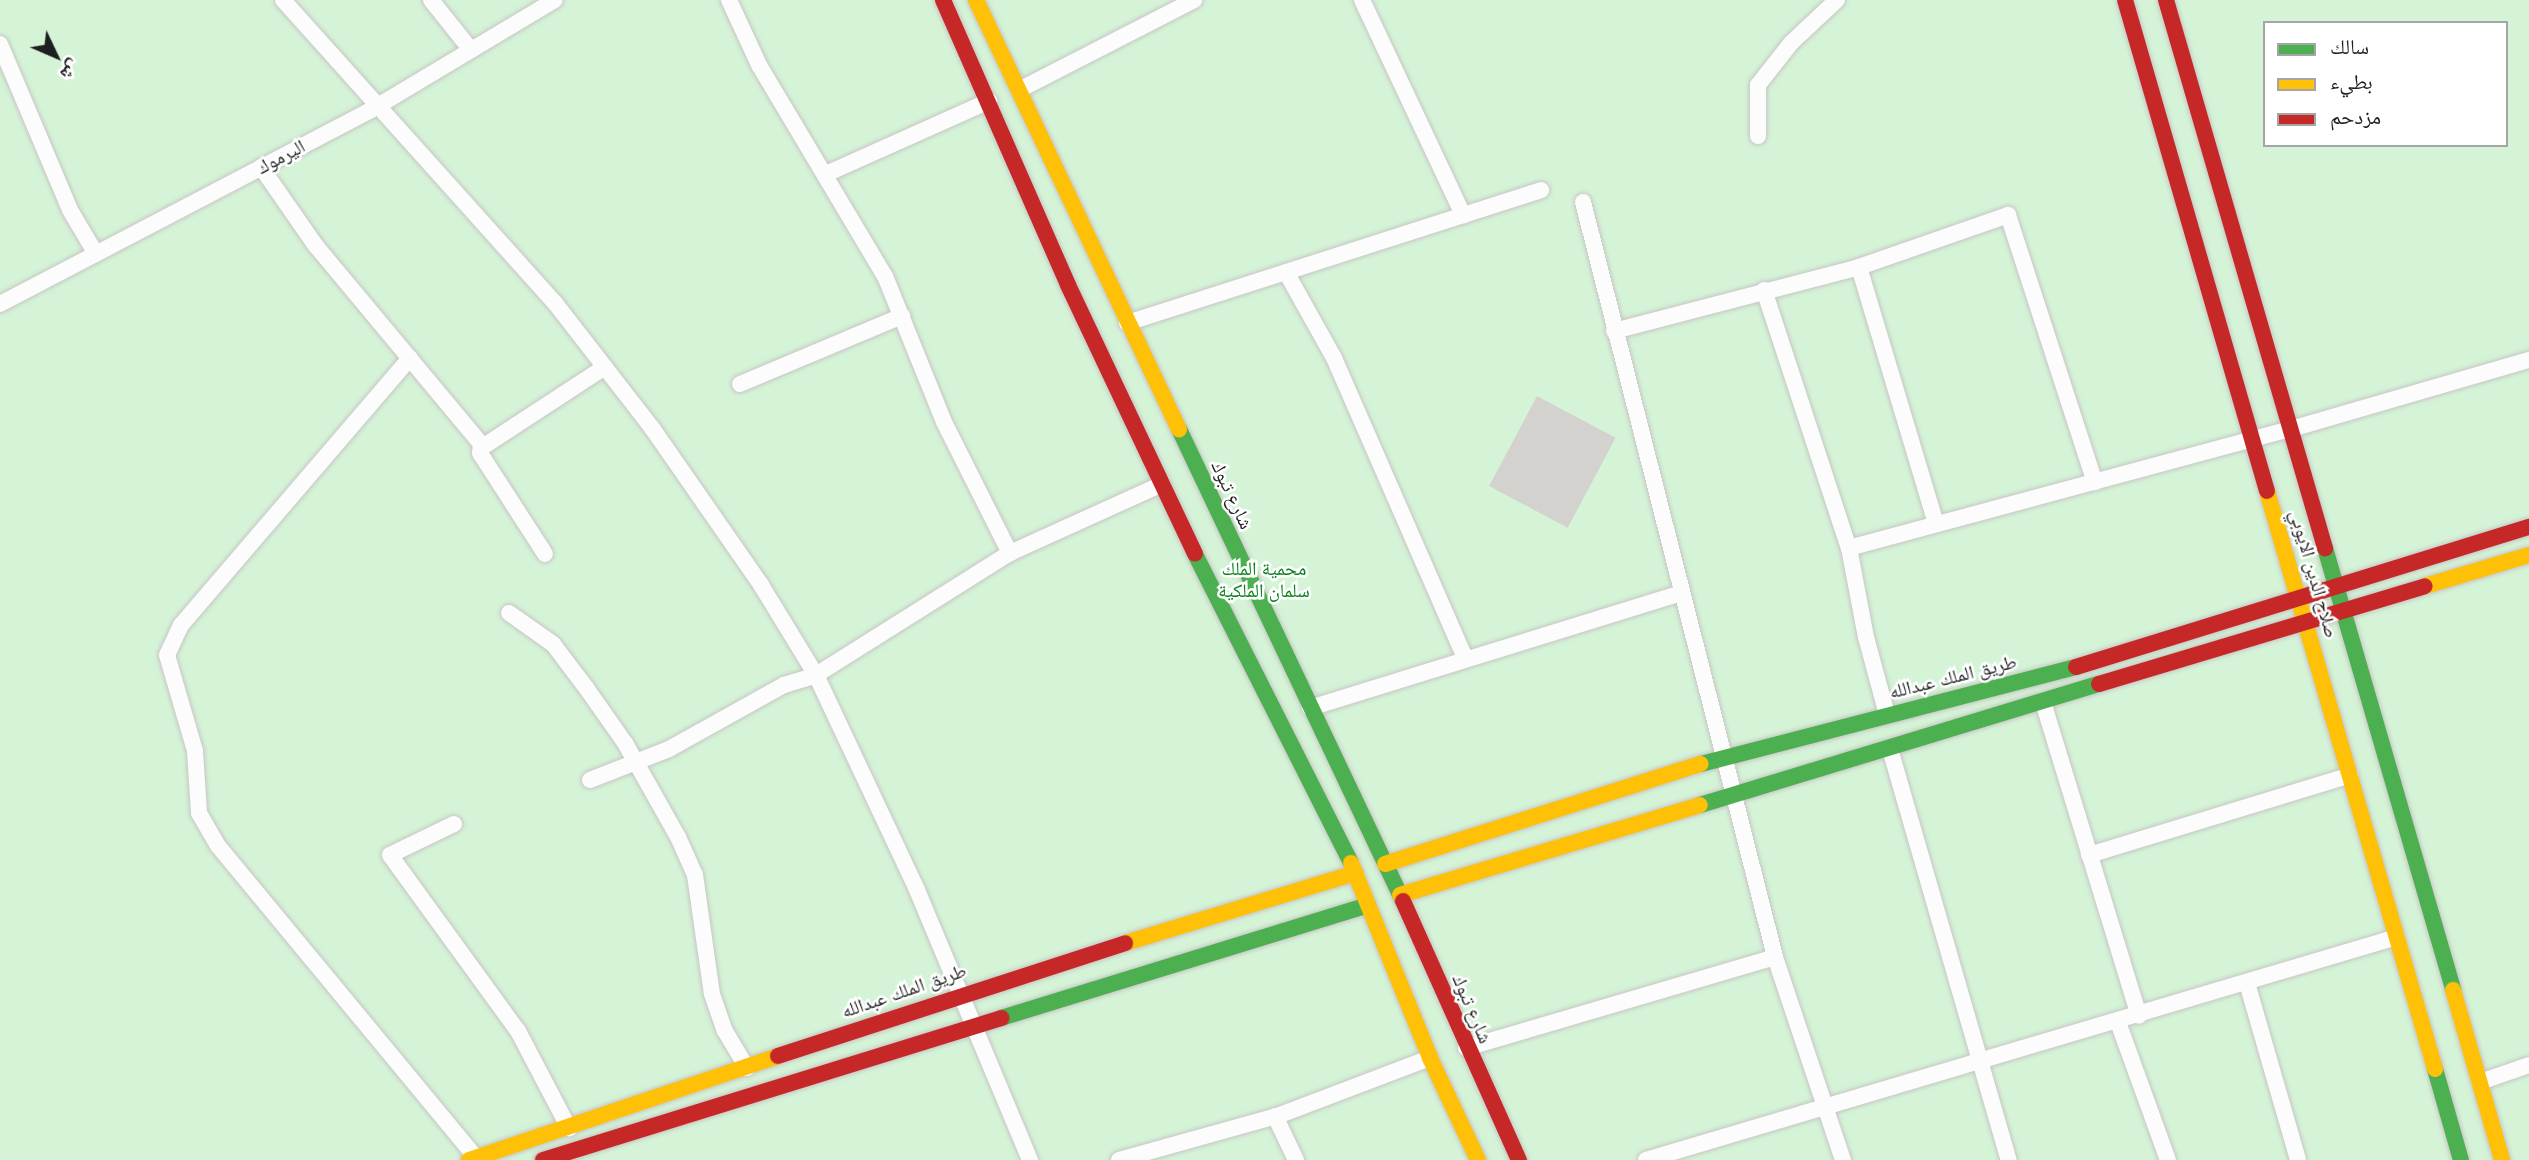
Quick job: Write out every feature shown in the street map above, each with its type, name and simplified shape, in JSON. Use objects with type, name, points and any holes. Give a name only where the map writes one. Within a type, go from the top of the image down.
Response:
[{"type":"main road","points":[[943,0],[1068,285],[1162,484],[1356,873],[1430,1058],[1478,1160]]},
{"type":"main road","name":"شارع تبوك","points":[[976,0],[1400,895],[1466,1048],[1520,1160]]},
{"type":"main road","name":"صلاح الدين الايوبي","points":[[2125,0],[2461,1160]]},
{"type":"main road","name":"صلاح الدين الايوبي","points":[[2166,0],[2502,1160]]},
{"type":"main road","name":"طريق الملك عبدالله","points":[[1385,864],[1726,757],[2066,671],[2298,595],[2529,527]]},
{"type":"main road","points":[[1400,895],[2529,555]]},
{"type":"main road","name":"طريق الملك عبدالله","points":[[472,1159],[962,993],[1356,873]]},
{"type":"main road","points":[[544,1160],[585,1154],[974,1026],[1368,905]]},
{"type":"street","points":[[283,0],[519,261],[605,367],[753,574],[816,675],[962,993],[1030,1160]]},
{"type":"street","points":[[431,0],[471,50]]},
{"type":"street","name":"اليرموك","points":[[0,304],[379,105],[555,0]]},
{"type":"street","points":[[729,0],[759,65],[826,174],[902,316],[944,422],[1010,553]]},
{"type":"street","points":[[1020,90],[1194,0]]},
{"type":"street","points":[[1362,0],[1463,215]]},
{"type":"street","points":[[1758,135],[1758,85],[1791,43],[1837,0]]},
{"type":"street","points":[[0,44],[70,210],[96,254]]},
{"type":"street","points":[[826,174],[989,101]]},
{"type":"street","points":[[261,167],[316,246],[481,448],[545,554]]},
{"type":"street","points":[[1127,323],[1541,190]]},
{"type":"street","points":[[1583,202],[1775,957],[1829,1108],[1843,1160]]},
{"type":"street","points":[[1614,331],[1859,267],[2008,215],[2095,482]]},
{"type":"street","points":[[1859,267],[1936,524]]},
{"type":"street","points":[[1286,272],[1334,358],[1465,658]]},
{"type":"street","points":[[1764,290],[1849,548],[1866,637],[1888,715]]},
{"type":"street","points":[[740,384],[902,316]]},
{"type":"street","points":[[410,358],[181,625],[167,655],[195,751],[199,813],[219,847],[472,1159]]},
{"type":"street","points":[[1849,548],[2291,429],[2529,360]]},
{"type":"street","points":[[481,448],[605,367]]},
{"type":"street","points":[[590,779],[636,762],[784,685],[816,675],[1010,553],[1162,484]]},
{"type":"street","points":[[1310,708],[1681,593]]},
{"type":"street","points":[[509,613],[553,644],[636,762],[695,875],[712,994],[725,1031],[747,1068]]},
{"type":"street","points":[[2043,702],[2139,1016]]},
{"type":"street","points":[[1890,749],[1977,1062],[2009,1160]]},
{"type":"street","points":[[2089,855],[2350,775]]},
{"type":"street","points":[[454,824],[390,855],[518,1031],[569,1128]]},
{"type":"street","points":[[1646,1160],[1696,1153],[1977,1062],[2139,1016],[2397,937]]},
{"type":"street","points":[[1466,1048],[1775,957]]},
{"type":"street","points":[[2247,983],[2298,1160]]},
{"type":"street","points":[[2118,1022],[2168,1160]]},
{"type":"street","points":[[1119,1160],[1150,1156],[1275,1116],[1430,1058]]},
{"type":"street","points":[[2480,1082],[2529,1065]]},
{"type":"street","points":[[1275,1116],[1296,1160]]},
{"type":"green space","name":"محمية الملك سلمان الملكية","points":[[0,0],[2529,0],[2529,1160],[0,1160]]},
{"type":"building","points":[[1537,396],[1616,438],[1568,528],[1489,486]]},
{"type":"traffic: fast","points":[[1179,429],[1403,901]]},
{"type":"traffic: fast","points":[[2325,548],[2453,990]]},
{"type":"traffic: fast","points":[[1195,554],[1351,863]]},
{"type":"traffic: fast","points":[[1701,764],[2076,667]]},
{"type":"traffic: fast","points":[[1700,805],[2099,684]]},
{"type":"traffic: fast","points":[[1001,1018],[1368,905]]},
{"type":"traffic: fast","points":[[2435,1069],[2461,1160]]},
{"type":"traffic: slow","points":[[976,0],[1179,429]]},
{"type":"traffic: slow","points":[[2267,491],[2435,1069]]},
{"type":"traffic: slow","points":[[2425,586],[2529,555]]},
{"type":"traffic: slow","points":[[1385,864],[1701,764]]},
{"type":"traffic: slow","points":[[1400,895],[1700,805]]},
{"type":"traffic: slow","points":[[1351,863],[1430,1058],[1478,1160]]},
{"type":"traffic: slow","points":[[1125,943],[1356,873]]},
{"type":"traffic: slow","points":[[2453,990],[2502,1160]]},
{"type":"traffic: slow","points":[[469,1160],[778,1056]]},
{"type":"traffic: jam","points":[[943,0],[1068,285],[1195,554]]},
{"type":"traffic: jam","points":[[2125,0],[2267,491]]},
{"type":"traffic: jam","points":[[2166,0],[2325,548]]},
{"type":"traffic: jam","points":[[2076,667],[2529,527]]},
{"type":"traffic: jam","points":[[2099,684],[2425,586]]},
{"type":"traffic: jam","points":[[1403,901],[1519,1160]]},
{"type":"traffic: jam","points":[[778,1056],[1125,943]]},
{"type":"traffic: jam","points":[[543,1160],[1001,1018]]}]
